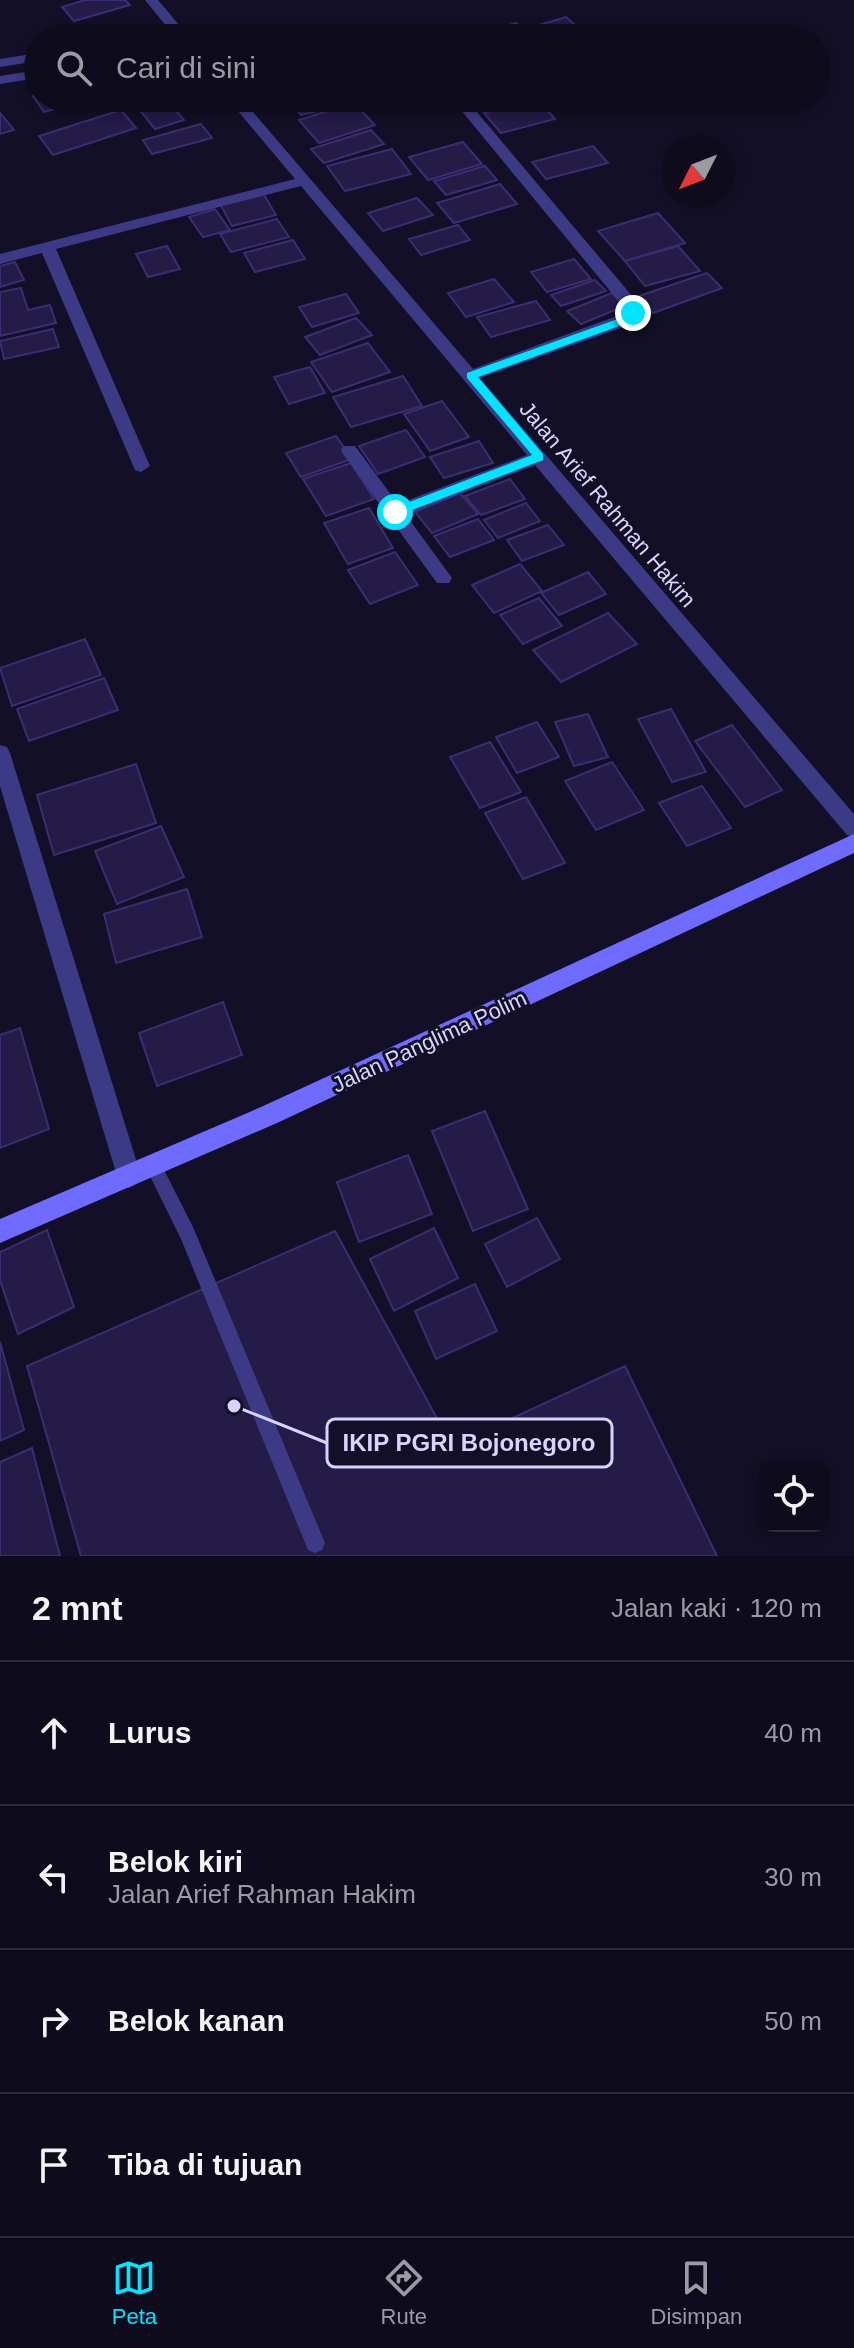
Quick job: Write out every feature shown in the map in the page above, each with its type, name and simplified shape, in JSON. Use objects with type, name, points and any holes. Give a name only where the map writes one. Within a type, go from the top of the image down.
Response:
[{"type":"main road","name":"Jalan Panglima Polim","points":[[0,1231],[153,1166],[854,843]]},
{"type":"street","points":[[151,0],[171,24]]},
{"type":"street","points":[[0,63],[24,59]]},
{"type":"street","points":[[0,80],[24,76]]},
{"type":"street","name":"Jalan Arief Rahman Hakim","points":[[246,112],[854,829]]},
{"type":"street","points":[[470,112],[632,307],[633,313],[629,319],[471,375]]},
{"type":"street","points":[[0,259],[304,181]]},
{"type":"street","points":[[47,247],[141,466]]},
{"type":"street","points":[[349,450],[443,578]]},
{"type":"street","points":[[395,512],[539,457]]},
{"type":"street","points":[[0,753],[129,1176]]},
{"type":"lane","points":[[153,1166],[187,1233],[315,1543]]},
{"type":"building","points":[[85,0],[125,0],[130,5],[74,21],[62,7]]},
{"type":"building","points":[[566,17],[574,24],[542,24]]},
{"type":"building","points":[[115,112],[123,112],[136,128],[53,155],[39,136]]},
{"type":"building","points":[[141,112],[177,112],[184,120],[155,129]]},
{"type":"building","points":[[325,112],[363,112],[375,125],[319,143],[299,120]]},
{"type":"building","points":[[549,112],[555,119],[501,133],[484,113]]},
{"type":"building","points":[[0,113],[14,130],[0,134]]},
{"type":"building","points":[[201,124],[212,138],[152,154],[143,140]]},
{"type":"building","points":[[371,130],[384,144],[324,163],[311,149]]},
{"type":"building","points":[[463,142],[482,164],[428,180],[409,157]]},
{"type":"building","points":[[593,146],[608,163],[546,179],[532,162]]},
{"type":"building","points":[[392,149],[411,174],[345,191],[327,166]]},
{"type":"building","points":[[485,166],[497,180],[446,195],[434,181]]},
{"type":"building","points":[[500,184],[517,204],[454,223],[437,203]]},
{"type":"building","points":[[263,193],[276,215],[232,226],[220,204]]},
{"type":"building","points":[[417,198],[433,215],[383,231],[368,213]]},
{"type":"building","points":[[215,209],[230,230],[203,237],[189,217]]},
{"type":"building","points":[[658,213],[685,243],[625,261],[598,231]]},
{"type":"building","points":[[277,219],[289,237],[231,252],[220,234]]},
{"type":"building","points":[[458,225],[470,240],[421,255],[409,239]]},
{"type":"building","points":[[293,240],[305,259],[255,272],[244,253]]},
{"type":"building","points":[[167,246],[180,269],[148,277],[136,254]]},
{"type":"building","points":[[678,246],[700,271],[645,286],[625,261]]},
{"type":"building","points":[[574,259],[591,279],[547,292],[531,272]]},
{"type":"building","points":[[15,262],[24,280],[0,287],[0,266]]},
{"type":"building","points":[[707,273],[722,288],[653,313],[639,296]]},
{"type":"building","points":[[494,279],[514,302],[466,317],[448,293]]},
{"type":"building","points":[[595,280],[606,291],[561,306],[551,295]]},
{"type":"building","points":[[21,288],[28,310],[50,305],[56,323],[0,336],[0,292]]},
{"type":"building","points":[[612,293],[625,306],[581,324],[567,311]]},
{"type":"building","points":[[346,294],[359,313],[312,327],[299,307]]},
{"type":"building","points":[[536,301],[550,320],[491,337],[477,317]]},
{"type":"building","points":[[356,318],[372,335],[320,355],[305,337]]},
{"type":"building","points":[[53,329],[59,347],[4,359],[0,341]]},
{"type":"building","points":[[368,343],[390,372],[332,392],[311,362]]},
{"type":"building","points":[[310,367],[325,393],[289,404],[274,377]]},
{"type":"building","points":[[403,376],[422,406],[351,427],[333,397]]},
{"type":"building","points":[[442,401],[469,437],[430,451],[404,414]]},
{"type":"building","points":[[406,430],[425,457],[378,474],[359,446]]},
{"type":"building","points":[[336,436],[352,459],[301,477],[286,453]]},
{"type":"building","points":[[479,441],[493,463],[444,478],[430,457]]},
{"type":"building","points":[[351,463],[374,499],[326,516],[303,479]]},
{"type":"building","points":[[510,479],[525,499],[481,515],[465,496]]},
{"type":"building","points":[[460,493],[478,514],[432,533],[415,512]]},
{"type":"building","points":[[526,503],[540,521],[498,538],[484,520]]},
{"type":"building","points":[[369,508],[393,548],[348,564],[324,523]]},
{"type":"building","points":[[478,519],[494,540],[450,557],[434,536]]},
{"type":"building","points":[[548,525],[564,545],[522,561],[507,540]]},
{"type":"building","points":[[395,552],[418,585],[370,604],[348,570]]},
{"type":"building","points":[[520,564],[542,591],[494,613],[472,585]]},
{"type":"building","points":[[588,572],[606,594],[559,615],[541,593]]},
{"type":"building","points":[[539,598],[562,626],[523,644],[500,615]]},
{"type":"building","points":[[608,613],[637,644],[561,682],[533,650]]},
{"type":"building","points":[[85,639],[101,675],[12,706],[0,668]]},
{"type":"building","points":[[104,678],[118,710],[29,741],[17,709]]},
{"type":"building","points":[[671,709],[706,772],[672,782],[638,719]]},
{"type":"building","points":[[588,714],[608,757],[574,766],[555,722]]},
{"type":"building","points":[[537,722],[559,757],[517,773],[496,737]]},
{"type":"building","points":[[732,725],[782,790],[745,807],[695,741]]},
{"type":"building","points":[[490,742],[521,792],[480,808],[450,757]]},
{"type":"building","points":[[612,762],[644,810],[596,830],[565,781]]},
{"type":"building","points":[[136,764],[156,823],[54,855],[37,795]]},
{"type":"building","points":[[702,786],[731,828],[687,846],[659,803]]},
{"type":"building","points":[[526,797],[565,863],[523,879],[485,813]]},
{"type":"building","points":[[161,826],[184,877],[117,904],[95,851]]},
{"type":"building","points":[[187,889],[202,937],[116,963],[104,914]]},
{"type":"building","points":[[223,1002],[242,1055],[157,1086],[139,1033]]},
{"type":"building","points":[[20,1028],[49,1129],[0,1148],[0,1035]]},
{"type":"building","points":[[485,1111],[528,1209],[473,1231],[432,1131]]},
{"type":"building","points":[[408,1155],[432,1214],[359,1242],[337,1182]]},
{"type":"building","points":[[537,1218],[560,1259],[507,1287],[485,1244]]},
{"type":"building","points":[[434,1228],[458,1278],[394,1311],[370,1259]]},
{"type":"building","points":[[47,1230],[74,1307],[18,1334],[0,1280],[0,1252]]},
{"type":"building","points":[[335,1231],[452,1446],[625,1366],[717,1556],[81,1556],[27,1366]]},
{"type":"building","points":[[475,1284],[497,1331],[436,1359],[415,1311]]},
{"type":"building","points":[[0,1342],[24,1430],[0,1441]]},
{"type":"building","points":[[32,1448],[60,1556],[0,1556],[0,1462]]},
{"type":"place","name":"IKIP PGRI Bojonegoro","points":[[234,1406]]},
{"type":"route","points":[[395,512],[539,457],[471,375],[629,319],[633,313]]}]
